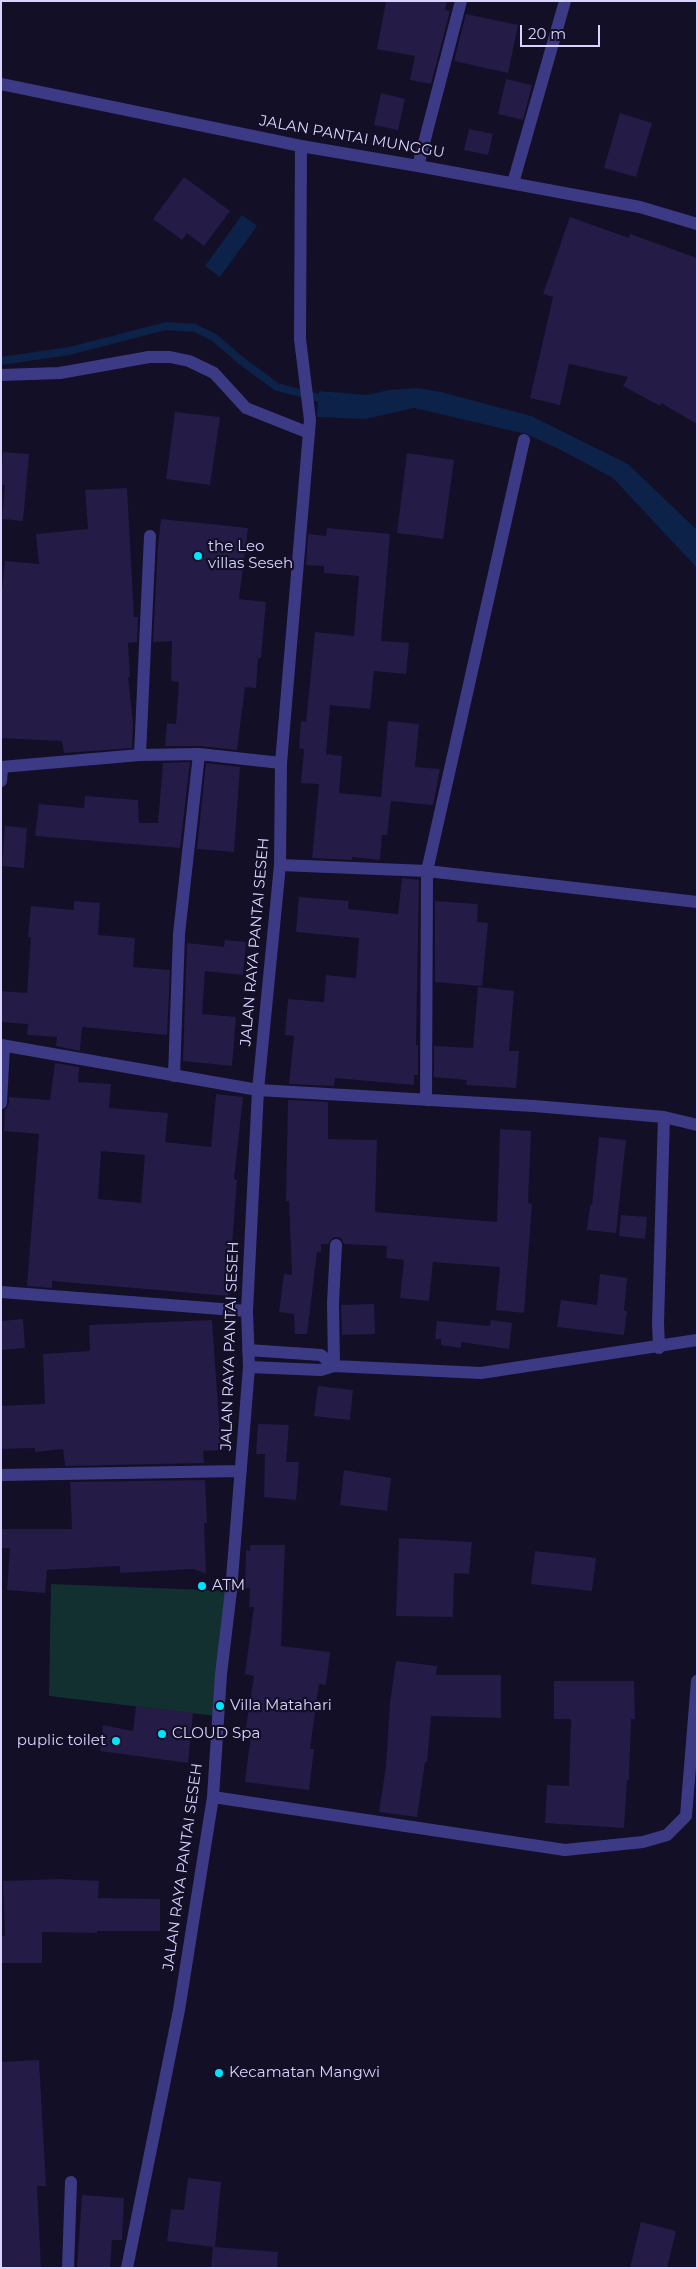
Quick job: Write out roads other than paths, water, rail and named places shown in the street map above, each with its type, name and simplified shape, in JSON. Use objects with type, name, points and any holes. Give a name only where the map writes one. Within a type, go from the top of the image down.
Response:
[{"type":"street","points":[[418,166],[461,1]]},
{"type":"street","points":[[513,183],[565,1]]},
{"type":"street","name":"JALAN PANTAI MUNGGU","points":[[1,84],[301,146],[640,207],[697,224]]},
{"type":"street","name":"JALAN RAYA PANTAI SESEH","points":[[127,2268],[179,2010],[213,1797],[221,1674],[231,1591],[241,1471],[249,1367],[247,1311],[258,1090],[280,866],[281,763],[310,420],[300,339],[301,146]]},
{"type":"street","points":[[1,375],[60,373],[149,357],[179,359],[189,361],[214,374],[246,408],[309,433]]},
{"type":"street","points":[[426,1100],[427,871],[524,440]]},
{"type":"street","points":[[140,755],[150,536]]},
{"type":"street","points":[[1,781],[2,767],[140,755],[199,754],[281,763]]},
{"type":"street","points":[[174,1076],[179,934],[199,754]]},
{"type":"street","points":[[280,866],[427,871],[697,902]]},
{"type":"street","points":[[1,1103],[3,1045],[258,1090],[426,1100],[664,1118],[697,1126]]},
{"type":"street","points":[[658,1348],[664,1118]]},
{"type":"street","points":[[334,1366],[333,1303],[336,1245]]},
{"type":"street","points":[[1,1292],[247,1311]]},
{"type":"street","points":[[249,1367],[321,1370],[334,1366],[481,1373],[658,1348],[697,1340]]},
{"type":"street","points":[[248,1350],[321,1355],[334,1366]]},
{"type":"street","points":[[1,1475],[241,1471]]},
{"type":"street","points":[[213,1797],[565,1850],[643,1842],[667,1835],[686,1816],[697,1681]]},
{"type":"street","points":[[68,2268],[71,2182]]},
{"type":"water","points":[[242,215],[257,226],[220,277],[205,266]]},
{"type":"water","points":[[417,388],[441,392],[531,416],[628,464],[697,530],[697,568],[613,478],[526,434],[414,408],[365,419],[317,417],[319,391],[367,395],[389,390]]},
{"type":"waterway","points":[[1,361],[69,351],[166,326],[195,328],[215,338],[239,359],[277,387],[327,400]]},
{"type":"place","name":"the Leo villas Seseh","points":[[198,556]]},
{"type":"place","name":"ATM","points":[[202,1586]]},
{"type":"place","name":"Villa Matahari","points":[[220,1706]]},
{"type":"place","name":"CLOUD Spa","points":[[162,1734]]},
{"type":"place","name":"puplic toilet","points":[[116,1741]]},
{"type":"place","name":"Kecamatan Mangwi","points":[[219,2073]]}]
